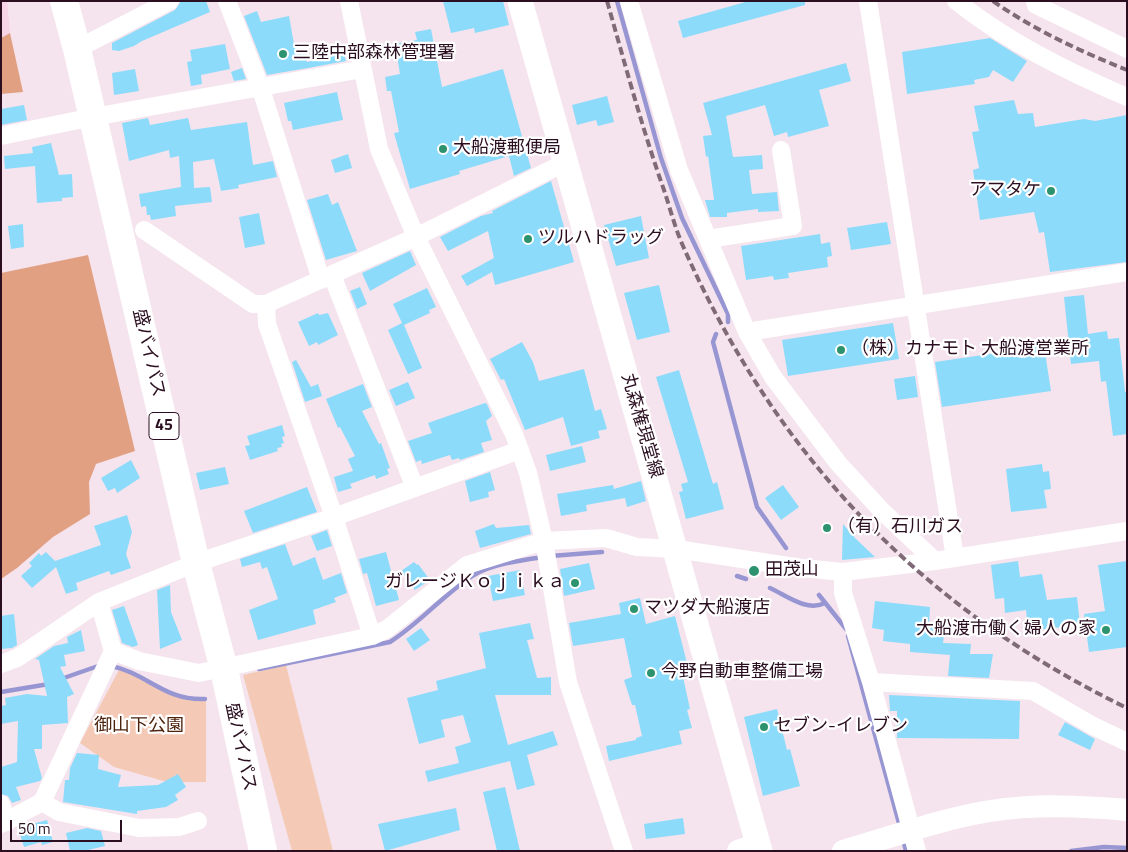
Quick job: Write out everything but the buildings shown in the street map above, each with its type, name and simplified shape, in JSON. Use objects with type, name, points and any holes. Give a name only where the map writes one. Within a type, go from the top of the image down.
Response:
[{"type":"highway","name":"盛バイパス","points":[[64,1],[93,117],[196,563],[224,669],[262,851]]},
{"type":"main road","name":"丸森権現堂線","points":[[520,1],[676,549],[752,849]]},
{"type":"street","points":[[77,49],[170,1]]},
{"type":"street","points":[[227,1],[261,89],[326,277],[415,488]]},
{"type":"street","points":[[349,1],[379,149],[416,237],[520,450],[528,473],[546,551],[568,682],[624,851]]},
{"type":"street","points":[[629,1],[679,170],[747,332],[773,377],[838,463],[882,511],[935,561]]},
{"type":"street","points":[[868,1],[955,558]]},
{"type":"street","points":[[956,1],[1013,41],[1061,68],[1127,96]]},
{"type":"street","points":[[1035,1],[1036,5],[1127,49]]},
{"type":"street","points":[[1,136],[93,117],[261,89],[362,69]]},
{"type":"street","points":[[708,239],[793,226],[781,150]]},
{"type":"street","points":[[144,230],[253,304],[266,304],[416,237],[566,162]]},
{"type":"street","points":[[747,332],[1127,272]]},
{"type":"street","points":[[266,304],[267,324],[334,518],[372,636]]},
{"type":"street","points":[[1,664],[17,658],[99,602],[196,563],[334,518],[520,450]]},
{"type":"street","points":[[109,659],[139,662],[199,673],[372,636],[387,629],[467,566],[606,538],[637,547],[676,549],[844,572],[935,561],[1127,531]]},
{"type":"street","points":[[844,572],[843,592],[917,840]]},
{"type":"street","points":[[1,804],[4,823],[42,802],[109,659],[99,602]]},
{"type":"street","points":[[871,682],[1033,691],[1092,726],[1127,742]]},
{"type":"street","points":[[42,802],[59,812],[139,828],[179,827],[198,820]]},
{"type":"street","points":[[843,851],[917,840],[988,812],[1030,807],[1076,805],[1127,810]]},
{"type":"shaded area","points":[[1,1],[7,1],[10,33],[1,38]]},
{"type":"shaded area","points":[[10,33],[23,92],[1,94],[1,38]]},
{"type":"shaded area","points":[[88,255],[135,451],[96,464],[89,482],[90,514],[53,537],[1,579],[1,273]]},
{"type":"green space","points":[[286,665],[333,851],[292,851],[243,675]]},
{"type":"green space","name":"御山下公園","points":[[120,668],[172,693],[206,700],[206,782],[167,782],[114,767],[80,743]]},
{"type":"waterway","points":[[617,1],[661,158],[682,218],[728,314],[728,322]]},
{"type":"waterway","points":[[716,334],[713,342],[757,507],[786,548]]},
{"type":"waterway","points":[[551,556],[602,552]]},
{"type":"waterway","points":[[259,669],[390,642],[472,576],[488,568],[544,557]]},
{"type":"waterway","points":[[737,576],[746,579]]},
{"type":"waterway","points":[[770,588],[790,599],[811,606],[825,603]]},
{"type":"waterway","points":[[819,595],[846,629]]},
{"type":"waterway","points":[[848,636],[900,827]]},
{"type":"waterway","points":[[61,679],[101,665]]},
{"type":"waterway","points":[[111,666],[135,674],[178,696],[205,699]]},
{"type":"waterway","points":[[1,692],[49,684]]},
{"type":"waterway","points":[[903,839],[906,851]]},
{"type":"waterway","points":[[1071,851],[1104,847],[1127,848]]},
{"type":"railway","points":[[607,1],[648,143],[683,246],[720,322],[762,392],[810,458],[862,518],[920,573],[984,623],[1053,668],[1127,708]]},
{"type":"railway","points":[[993,1],[1058,39],[1127,70]]},
{"type":"place","name":"三陸中部森林管理署","points":[[283,54]]},
{"type":"place","name":"大船渡郵便局","points":[[443,149]]},
{"type":"place","name":"アマタケ","points":[[1051,191]]},
{"type":"place","name":"ツルハドラッグ","points":[[528,239]]},
{"type":"place","name":"（株）カナモト 大船渡営業所","points":[[841,350]]},
{"type":"place","name":"（有）石川ガス","points":[[827,528]]},
{"type":"place","name":"田茂山","points":[[754,571]]},
{"type":"place","name":"ガレージＫｏｊｉｋａ","points":[[575,583]]},
{"type":"place","name":"マツダ大船渡店","points":[[634,609]]},
{"type":"place","name":"大船渡市働く婦人の家","points":[[1106,630]]},
{"type":"place","name":"今野自動車整備工場","points":[[651,673]]},
{"type":"place","name":"セブン-イレブン","points":[[764,727]]}]
